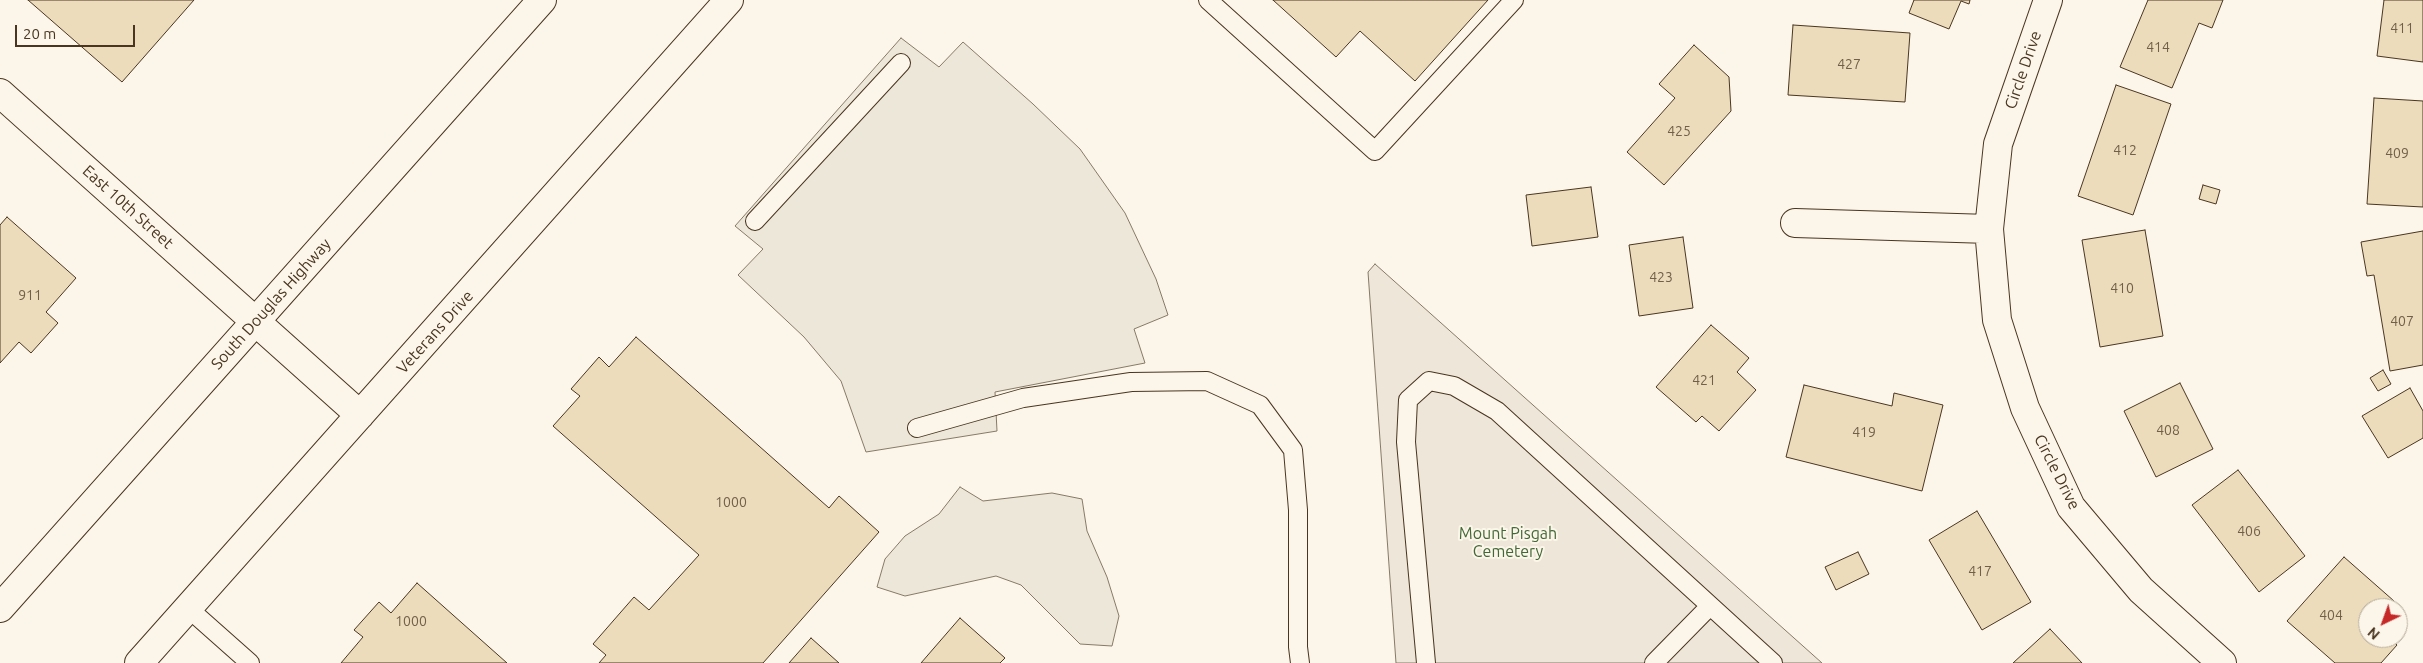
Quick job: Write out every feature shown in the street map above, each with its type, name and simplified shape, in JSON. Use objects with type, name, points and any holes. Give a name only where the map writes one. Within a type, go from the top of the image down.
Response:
[{"type":"street","name":"South Douglas Highway","points":[[0,608],[542,0]]},
{"type":"street","name":"Veterans Drive","points":[[139,663],[729,0]]},
{"type":"street","name":"Circle Drive","points":[[2048,0],[1998,144],[1989,230],[1997,320],[2024,408],[2071,507],[2141,590],[2222,663]]},
{"type":"street","name":"East 10th Street","points":[[0,93],[360,415]]},
{"type":"street","points":[[1795,223],[1989,230]]},
{"type":"lane","points":[[1208,0],[1375,152],[1514,0]]},
{"type":"lane","points":[[756,221],[901,63]]},
{"type":"lane","points":[[917,428],[1023,398],[1132,382],[1207,381],[1260,405],[1293,450],[1298,510],[1298,646],[1300,663]]},
{"type":"lane","points":[[1426,663],[1406,442],[1408,400],[1429,381],[1454,386],[1497,411],[1773,663]]},
{"type":"lane","points":[[1654,663],[1710,606]]},
{"type":"lane","points":[[188,608],[250,663]]},
{"type":"green space","name":"Mount Pisgah Cemetery","points":[[1375,264],[1822,663],[1396,663],[1368,272]]},
{"type":"shaded area","points":[[901,38],[939,67],[963,42],[1080,149],[1125,213],[1156,279],[1168,315],[1134,329],[1145,363],[995,392],[997,431],[866,452],[841,381],[804,337],[738,275],[763,249],[735,226]]},
{"type":"shaded area","points":[[960,487],[983,501],[1052,493],[1082,499],[1087,531],[1107,577],[1119,616],[1112,646],[1080,644],[1021,585],[996,576],[905,596],[877,587],[885,559],[905,536],[939,514]]},
{"type":"building","points":[[28,0],[194,0],[122,82]]},
{"type":"building","points":[[1273,0],[1488,0],[1415,81],[1360,31],[1336,57]]},
{"type":"building","points":[[1914,0],[1970,0],[1969,4],[1961,1],[1949,29],[1909,13]]},
{"type":"building","points":[[2148,0],[2223,0],[2212,28],[2199,23],[2172,88],[2120,67]]},
{"type":"building","points":[[2384,0],[2423,0],[2423,62],[2377,56]]},
{"type":"building","points":[[1793,25],[1910,33],[1905,102],[1788,95]]},
{"type":"building","points":[[1694,45],[1729,77],[1731,111],[1664,185],[1627,152],[1675,98],[1659,84]]},
{"type":"building","points":[[2116,85],[2171,104],[2133,215],[2078,196]]},
{"type":"building","points":[[2374,98],[2423,101],[2423,207],[2367,204]]},
{"type":"building","points":[[2203,185],[2220,190],[2216,204],[2199,199]]},
{"type":"building","points":[[1591,187],[1598,237],[1532,246],[1526,195]]},
{"type":"building","points":[[7,217],[76,278],[46,312],[58,323],[31,353],[19,342],[0,363],[0,225]]},
{"type":"building","points":[[2145,230],[2163,336],[2100,347],[2082,240]]},
{"type":"building","points":[[2423,231],[2423,365],[2390,371],[2374,275],[2367,276],[2361,242]]},
{"type":"building","points":[[1683,237],[1693,308],[1639,316],[1629,245]]},
{"type":"building","points":[[1711,325],[1749,358],[1737,372],[1756,390],[1719,431],[1702,416],[1696,422],[1656,387]]},
{"type":"building","points":[[636,337],[829,508],[839,496],[879,532],[763,663],[599,663],[606,655],[593,644],[634,597],[649,610],[699,555],[553,426],[580,396],[571,389],[599,357],[609,367]]},
{"type":"building","points":[[2383,370],[2391,384],[2378,391],[2370,378]]},
{"type":"building","points":[[2180,383],[2213,449],[2156,477],[2124,411]]},
{"type":"building","points":[[1804,385],[1892,406],[1894,393],[1943,405],[1922,491],[1786,457]]},
{"type":"building","points":[[2410,388],[2423,411],[2423,438],[2388,458],[2362,416]]},
{"type":"building","points":[[2238,470],[2305,556],[2259,592],[2192,505]]},
{"type":"building","points":[[1977,511],[2031,602],[1982,630],[1929,540]]},
{"type":"building","points":[[1858,552],[1869,574],[1836,590],[1825,567]]},
{"type":"building","points":[[2344,557],[2391,598],[2358,598],[2358,648],[2394,648],[2381,663],[2335,663],[2287,621]]},
{"type":"building","points":[[417,583],[507,663],[341,663],[363,637],[354,630],[379,602],[391,613]]},
{"type":"building","points":[[960,618],[1005,658],[1000,663],[921,663]]},
{"type":"building","points":[[2050,629],[2082,663],[2013,663]]},
{"type":"building","points":[[811,638],[839,663],[789,663]]}]
